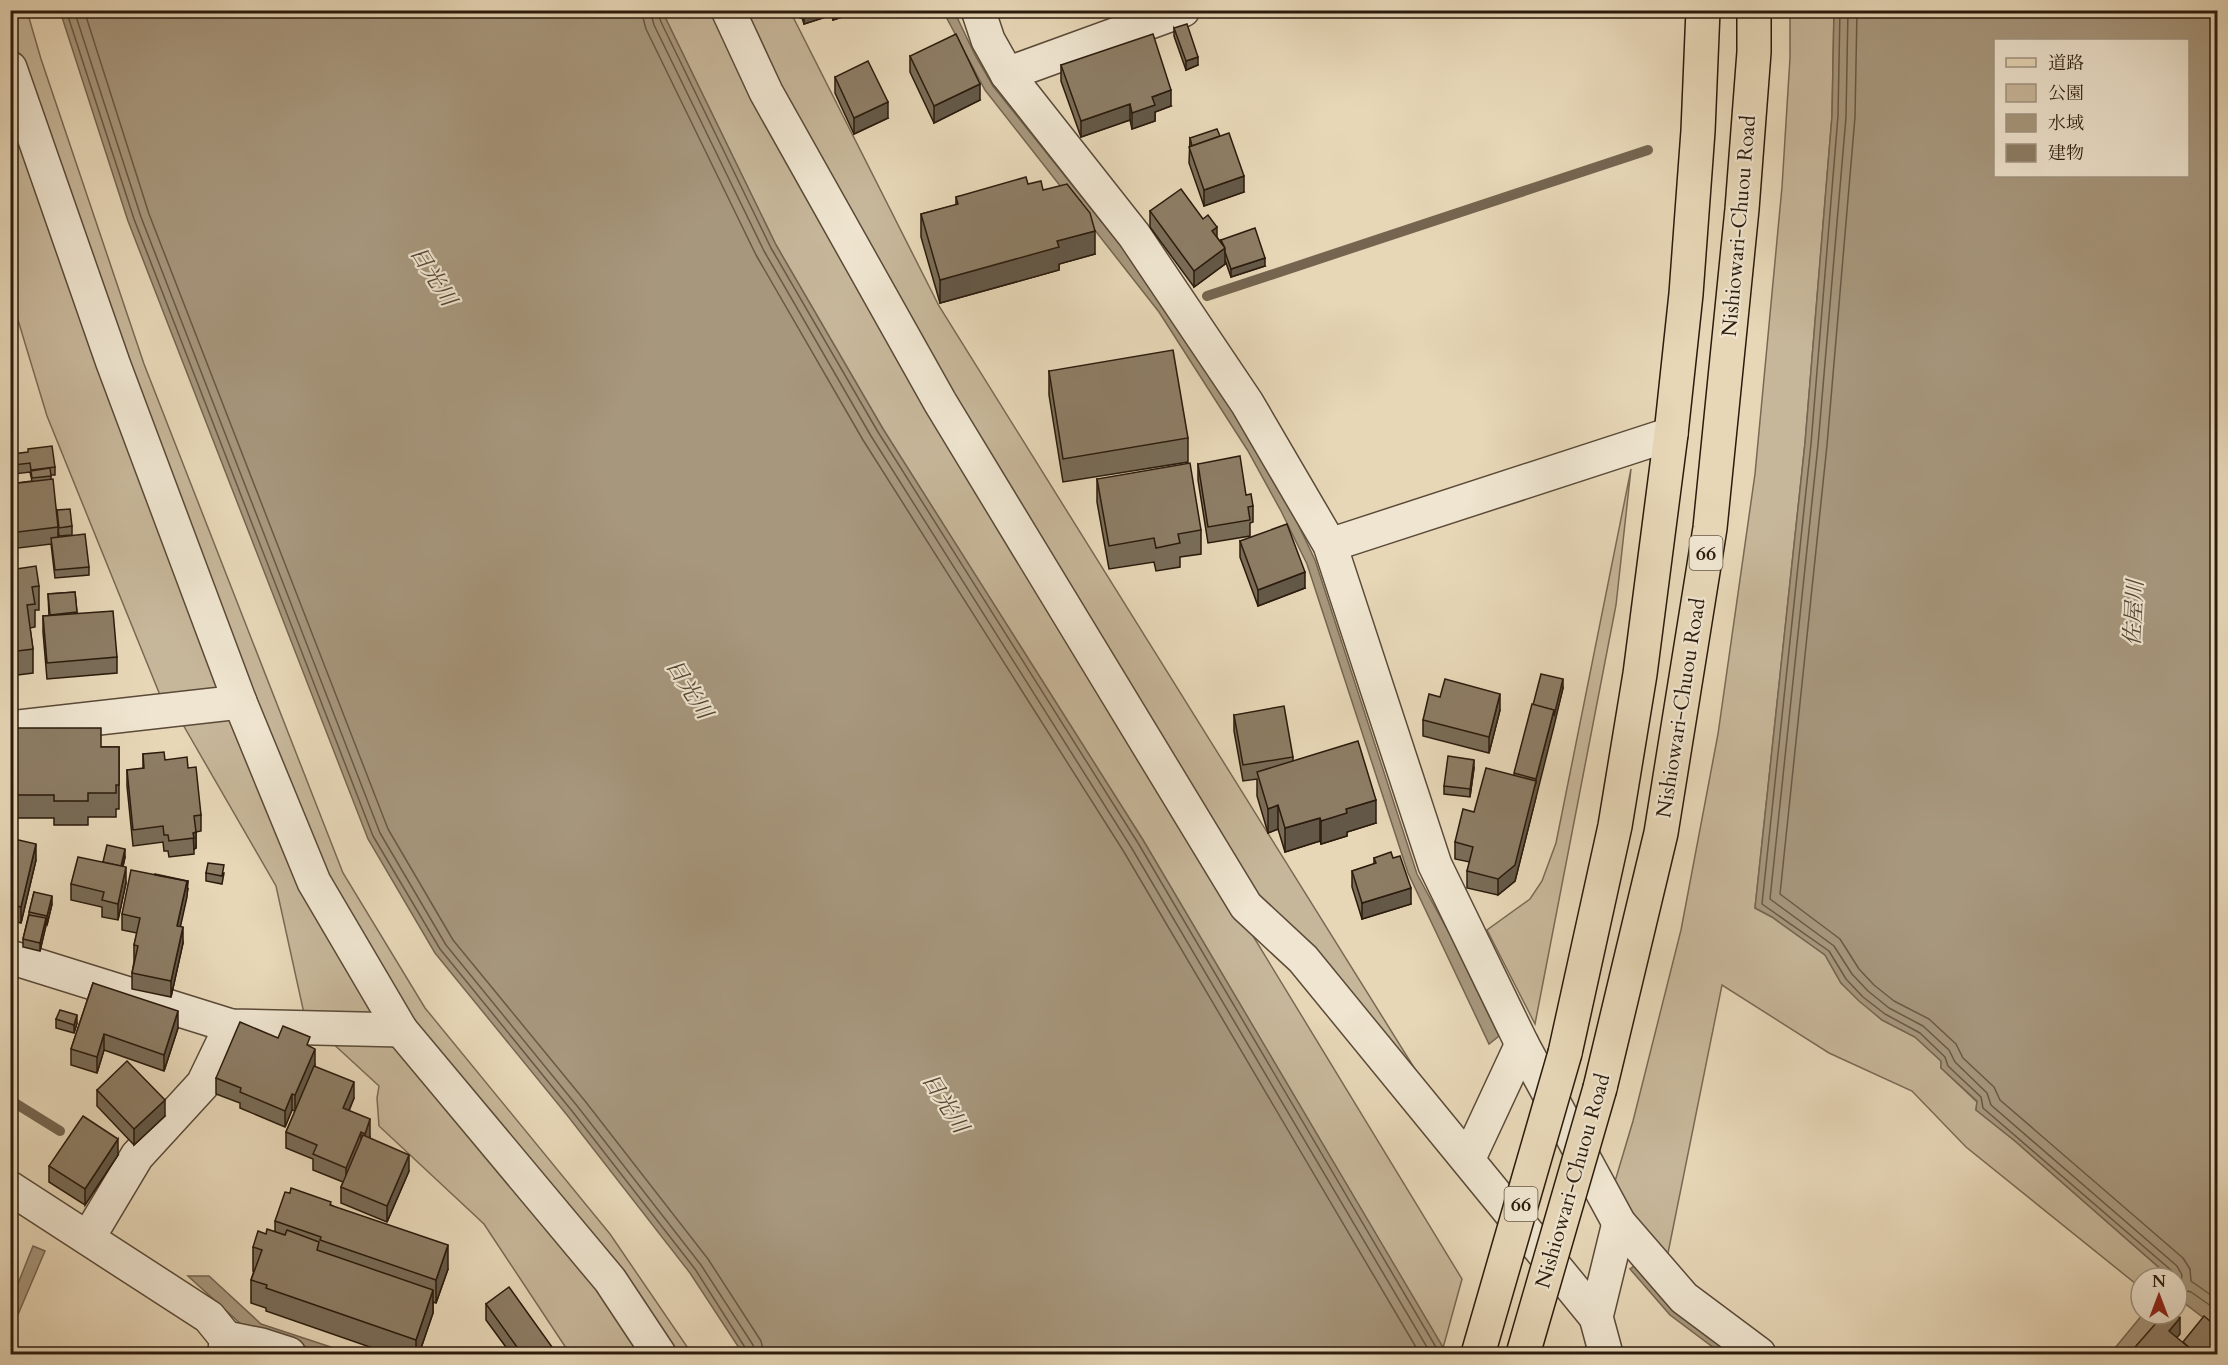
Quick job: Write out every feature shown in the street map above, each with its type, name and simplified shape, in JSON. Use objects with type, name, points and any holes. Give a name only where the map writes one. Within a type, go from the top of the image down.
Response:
[{"type":"main road","name":"Nishiowari-Chuou Road","points":[[1478,1354],[1565,1053],[1615,826],[1640,674],[1671,434],[1687,282],[1698,131],[1703,10]]},
{"type":"main road","name":"Nishiowari-Chuou Road","points":[[1523,1354],[1600,1088],[1661,833],[1710,528],[1742,209],[1754,52],[1754,10]]},
{"type":"street","points":[[728,10],[766,92],[940,402],[1246,906],[1303,959],[1596,1317],[1606,1354]]},
{"type":"street","points":[[978,10],[988,40],[1007,74],[1134,235],[1247,403],[1330,545],[1436,865],[1522,1044],[1619,1223],[1684,1298],[1759,1354]]},
{"type":"street","points":[[1007,74],[1183,10]]},
{"type":"street","points":[[10,68],[112,363],[240,702],[314,882],[401,1030],[610,1280],[659,1354]]},
{"type":"street","points":[[1330,545],[1671,434]]},
{"type":"street","points":[[10,728],[240,702]]},
{"type":"street","points":[[10,957],[231,1026],[401,1030]]},
{"type":"street","points":[[88,1238],[137,1156],[203,1084],[231,1026]]},
{"type":"street","points":[[1468,1160],[1522,1044]]},
{"type":"street","points":[[10,1188],[209,1317],[226,1346],[261,1345],[289,1354]]},
{"type":"street","points":[[1596,1317],[1619,1223]]},
{"type":"green space","points":[[11,11],[27,11],[41,59],[144,364],[343,873],[425,1008],[610,1234],[692,1354],[671,1354],[408,1020],[322,879],[25,79],[11,31]]},
{"type":"green space","points":[[662,11],[716,11],[1239,913],[1462,1279],[1443,1348],[1143,840],[883,429],[776,245]]},
{"type":"green space","points":[[741,11],[790,11],[939,306],[1428,1090],[1267,908],[949,397]]},
{"type":"green space","points":[[1790,11],[1834,11],[1832,116],[1805,443],[1755,908],[1772,917],[1825,955],[1841,983],[1882,1020],[1915,1037],[1941,1061],[1941,1068],[1977,1102],[1976,1110],[2015,1141],[2157,1266],[2129,1266],[2129,1278],[1966,1147],[1912,1091],[1829,1053],[1722,985],[1667,1258],[1613,1188],[1633,1121],[1681,930],[1718,734],[1755,474],[1782,187],[1790,58]]},
{"type":"green space","points":[[10,96],[223,693],[162,700],[47,416],[11,297]]},
{"type":"green space","points":[[1631,469],[1616,605],[1535,1024],[1487,930],[1530,899],[1542,881],[1556,843]]},
{"type":"green space","points":[[235,718],[376,1010],[372,1018],[305,1018],[276,886],[182,723]]},
{"type":"green space","points":[[390,1038],[607,1295],[645,1354],[570,1354],[484,1224],[379,1126],[377,1098],[379,1086],[328,1039]]},
{"type":"water","name":"日光川","points":[[60,11],[662,11],[776,245],[883,429],[1143,840],[1447,1354],[743,1354],[690,1273],[567,1115],[435,953],[368,839],[128,221]]},
{"type":"water","points":[[943,11],[954,11],[993,86],[1169,306],[1256,447],[1290,507],[1315,560],[1417,874],[1449,933],[1499,1036],[1489,1044],[1408,873],[1307,564],[1281,511],[1248,451],[1159,312],[985,90]]},
{"type":"water","name":"佐屋川","points":[[1834,11],[2217,11],[2217,1328],[2189,1307],[2189,1266],[2157,1266],[2015,1141],[1976,1110],[1977,1101],[1941,1068],[1941,1061],[1915,1037],[1882,1020],[1859,1001],[1841,983],[1825,955],[1772,917],[1755,908],[1805,443],[1832,116]]},
{"type":"water","points":[[33,1246],[45,1251],[11,1331],[11,1301]]},
{"type":"water","points":[[1637,1264],[1735,1354],[1722,1354],[1670,1315],[1630,1269]]},
{"type":"water","points":[[188,1276],[209,1276],[261,1324],[352,1354],[327,1354],[243,1326]]},
{"type":"water","points":[[2133,1326],[2163,1326],[2138,1354],[2110,1354]]},
{"type":"building","points":[[1187,24],[1198,57],[1186,61],[1174,28]]},
{"type":"building","points":[[956,34],[980,84],[934,106],[910,56]]},
{"type":"building","points":[[1153,34],[1171,90],[1152,97],[1155,105],[1132,113],[1130,104],[1081,121],[1061,65]]},
{"type":"building","points":[[868,61],[888,102],[854,118],[835,77]]},
{"type":"building","points":[[1217,129],[1220,136],[1192,146],[1190,138]]},
{"type":"building","points":[[1229,133],[1244,176],[1204,190],[1189,147]]},
{"type":"building","points":[[1026,177],[1028,184],[1041,181],[1043,190],[1067,184],[1090,213],[1095,231],[1057,241],[1059,247],[940,280],[921,214],[958,204],[956,197]]},
{"type":"building","points":[[1181,189],[1203,219],[1208,215],[1217,227],[1212,231],[1225,248],[1194,271],[1150,211]]},
{"type":"building","points":[[1255,228],[1265,258],[1231,269],[1221,240]]},
{"type":"building","points":[[1173,350],[1188,438],[1063,459],[1049,371]]},
{"type":"building","points":[[52,446],[55,467],[31,470],[30,463],[14,465],[12,454]]},
{"type":"building","points":[[1240,456],[1246,495],[1251,494],[1253,506],[1248,507],[1250,520],[1208,527],[1198,464]]},
{"type":"building","points":[[1190,463],[1201,530],[1178,534],[1180,543],[1156,548],[1154,538],[1109,546],[1097,479]]},
{"type":"building","points":[[50,468],[51,476],[32,478],[31,471]]},
{"type":"building","points":[[53,479],[58,527],[10,533],[10,484]]},
{"type":"building","points":[[70,509],[72,526],[59,528],[57,510]]},
{"type":"building","points":[[1287,524],[1305,572],[1258,590],[1240,541]]},
{"type":"building","points":[[85,534],[89,567],[55,570],[51,538]]},
{"type":"building","points":[[36,566],[39,586],[32,587],[35,604],[27,605],[33,649],[10,652],[10,570]]},
{"type":"building","points":[[75,592],[77,612],[50,615],[48,594]]},
{"type":"building","points":[[113,611],[117,657],[47,663],[43,616]]},
{"type":"building","points":[[1541,674],[1563,679],[1554,716],[1554,710],[1533,705]]},
{"type":"building","points":[[1445,679],[1500,694],[1489,737],[1423,720],[1429,694],[1440,697]]},
{"type":"building","points":[[1532,704],[1554,710],[1536,779],[1514,773]]},
{"type":"building","points":[[1284,706],[1293,757],[1243,765],[1234,715]]},
{"type":"building","points":[[13,728],[101,728],[101,747],[119,747],[119,785],[116,785],[116,793],[88,793],[88,801],[54,801],[54,795],[13,795]]},
{"type":"building","points":[[1358,741],[1376,800],[1346,809],[1347,813],[1321,821],[1320,818],[1285,828],[1278,805],[1268,809],[1257,772]]},
{"type":"building","points":[[164,752],[165,760],[187,757],[188,768],[196,767],[201,815],[194,816],[196,832],[193,833],[194,838],[169,841],[168,835],[164,835],[163,826],[133,830],[127,770],[144,768],[143,754]]},
{"type":"building","points":[[1448,756],[1474,760],[1470,789],[1444,786]]},
{"type":"building","points":[[1486,768],[1536,781],[1515,865],[1498,879],[1467,871],[1473,847],[1455,842],[1463,809],[1474,812]]},
{"type":"building","points":[[10,838],[36,844],[21,907],[10,904]]},
{"type":"building","points":[[107,845],[125,849],[121,866],[103,862]]},
{"type":"building","points":[[1391,852],[1393,858],[1400,856],[1411,888],[1362,903],[1352,871],[1376,863],[1374,858]]},
{"type":"building","points":[[78,857],[126,867],[118,904],[102,900],[104,892],[71,884]]},
{"type":"building","points":[[208,863],[224,865],[222,876],[206,873]]},
{"type":"building","points":[[131,870],[187,881],[177,926],[183,927],[171,981],[132,973],[138,946],[134,945],[140,918],[122,914]]},
{"type":"building","points":[[34,892],[52,896],[47,916],[29,912]]},
{"type":"building","points":[[29,915],[46,918],[40,943],[23,939]]},
{"type":"building","points":[[93,983],[178,1011],[164,1055],[104,1034],[97,1057],[71,1049]]},
{"type":"building","points":[[60,1010],[77,1015],[74,1025],[56,1019]]},
{"type":"building","points":[[240,1022],[278,1038],[283,1026],[310,1037],[307,1045],[315,1049],[295,1095],[292,1094],[285,1111],[240,1092],[241,1088],[216,1078]]},
{"type":"building","points":[[127,1061],[165,1100],[134,1129],[97,1090]]},
{"type":"building","points":[[314,1066],[354,1082],[343,1108],[370,1119],[365,1134],[361,1132],[346,1168],[313,1154],[317,1145],[286,1132]]},
{"type":"building","points":[[83,1116],[118,1139],[85,1189],[49,1166]]},
{"type":"building","points":[[363,1135],[409,1155],[387,1206],[341,1187]]},
{"type":"building","points":[[291,1188],[331,1202],[330,1205],[448,1245],[436,1280],[320,1240],[321,1237],[275,1221],[285,1192],[290,1193]]},
{"type":"building","points":[[267,1229],[285,1235],[287,1230],[319,1242],[317,1250],[433,1290],[416,1340],[266,1288],[267,1285],[251,1280],[262,1250],[253,1247],[258,1231],[266,1234]]},
{"type":"building","points":[[509,1287],[557,1354],[522,1354],[486,1304]]},
{"type":"building","points":[[2204,1316],[2217,1327],[2217,1341],[2209,1351],[2214,1347],[2217,1354],[2197,1354],[2183,1342]]},
{"type":"building","points":[[2154,1326],[2173,1326],[2169,1331],[2193,1351],[2191,1354],[2129,1354]]},
{"type":"waterway","points":[[1207,296],[1648,150]]},
{"type":"waterway","points":[[10,1100],[60,1131]]}]
